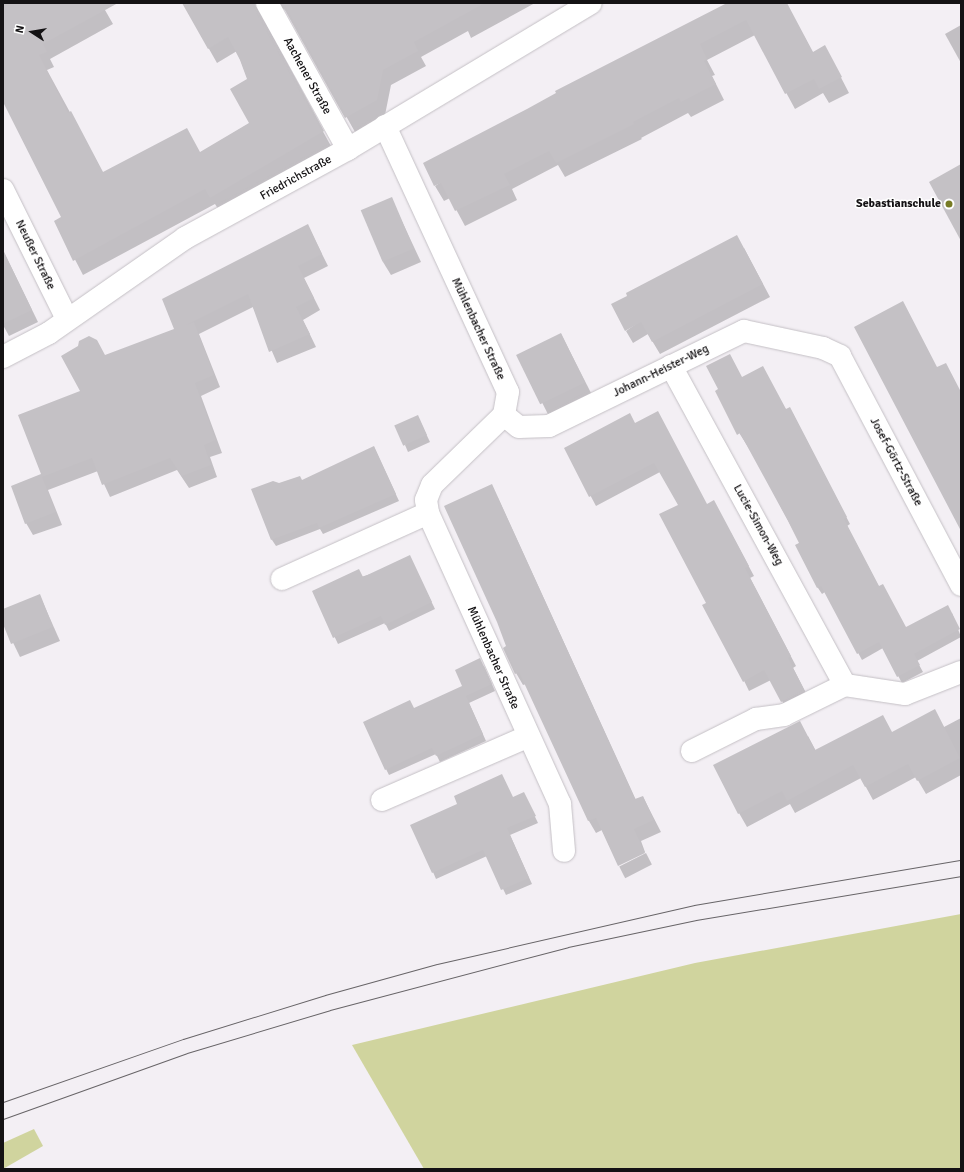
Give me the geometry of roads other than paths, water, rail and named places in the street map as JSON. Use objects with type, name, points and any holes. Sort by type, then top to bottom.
[{"type":"street","name":"Aachener Straße","points":[[267,3],[348,149]]},
{"type":"street","name":"Friedrichstraße","points":[[3,357],[49,333],[184,238],[348,149],[591,3]]},
{"type":"street","name":"Mühlenbacher Straße","points":[[385,126],[508,392],[504,416],[432,485],[426,500],[428,514],[560,804],[564,851]]},
{"type":"street","name":"Neußer Straße","points":[[3,190],[67,319]]},
{"type":"street","name":"Johann-Heister-Weg","points":[[504,416],[520,427],[548,426],[744,331],[823,348]]},
{"type":"street","name":"Josef-Görtz-Straße","points":[[823,348],[840,356],[961,584]]},
{"type":"street","name":"Lucie-Simon-Weg","points":[[671,366],[845,685]]},
{"type":"street","points":[[282,579],[428,514]]},
{"type":"street","points":[[692,751],[756,719],[784,715],[845,685],[905,694],[961,672]]},
{"type":"street","points":[[382,800],[529,736]]},
{"type":"tram line","points":[[3,1102],[183,1039],[325,995],[437,964],[694,905],[961,860]]},
{"type":"tram line","points":[[3,1119],[187,1053],[330,1010],[568,947],[696,920],[961,876]]},
{"type":"place","name":"Sebastianschule","points":[[949,204]]}]
